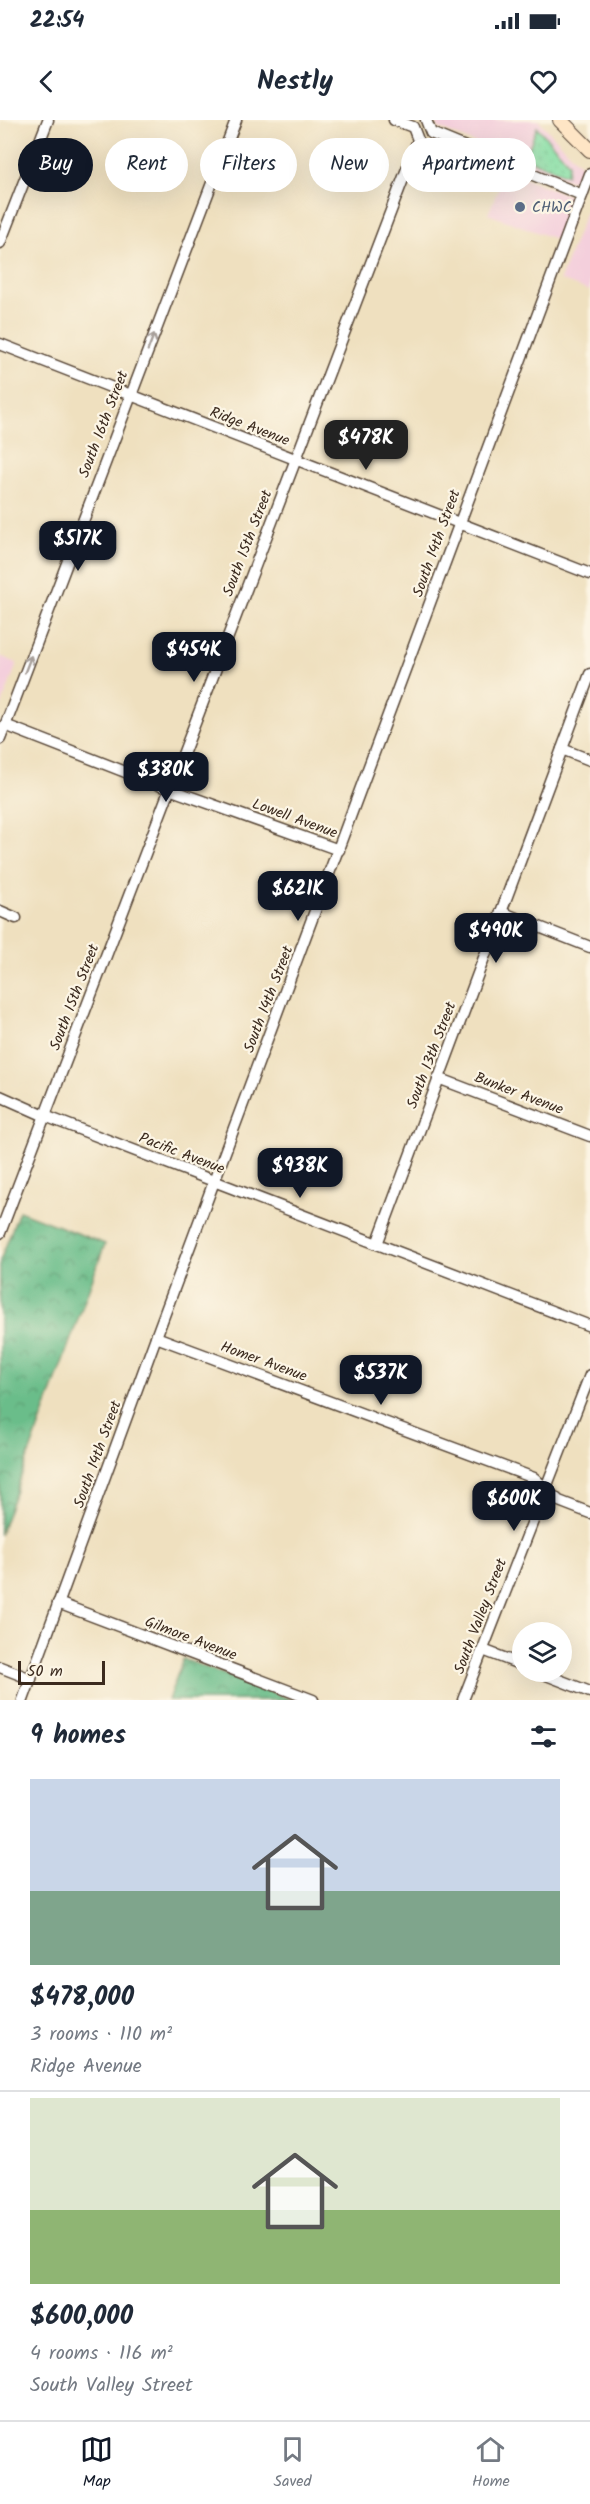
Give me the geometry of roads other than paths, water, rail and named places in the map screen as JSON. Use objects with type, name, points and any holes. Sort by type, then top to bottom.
[{"type":"main road","points":[[560,120],[590,150]]},
{"type":"street","points":[[0,243],[48,120]]},
{"type":"street","name":"South 16th Street","points":[[0,739],[236,120]]},
{"type":"street","name":"South 15th Street","points":[[0,1233],[418,140],[413,127],[394,120]]},
{"type":"street","points":[[427,124],[431,133],[582,195]]},
{"type":"street","name":"South 14th Street","points":[[23,1700],[590,174]]},
{"type":"street","name":"Ridge Avenue","points":[[0,344],[590,574]]},
{"type":"street","name":"South 13th Street","points":[[377,1244],[590,674]]},
{"type":"street","name":"Lowell Avenue","points":[[5,725],[169,789],[339,850]]},
{"type":"street","points":[[562,749],[590,760]]},
{"type":"street","points":[[0,911],[16,918]]},
{"type":"street","points":[[501,912],[590,947]]},
{"type":"street","name":"Bunker Avenue","points":[[438,1078],[590,1136]]},
{"type":"street","name":"Pacific Avenue","points":[[0,1096],[45,1116],[590,1326]]},
{"type":"street","name":"Homer Avenue","points":[[156,1337],[534,1478],[559,1501],[590,1513]]},
{"type":"street","name":"South Valley Street","points":[[463,1700],[590,1375]]},
{"type":"street","name":"Gilmore Avenue","points":[[58,1604],[313,1700]]},
{"type":"street","points":[[483,1650],[512,1661]]},
{"type":"street","points":[[0,1667],[31,1679]]},
{"type":"street","points":[[564,1682],[590,1692]]},
{"type":"place","name":"CHWC","points":[[520,207]]}]
